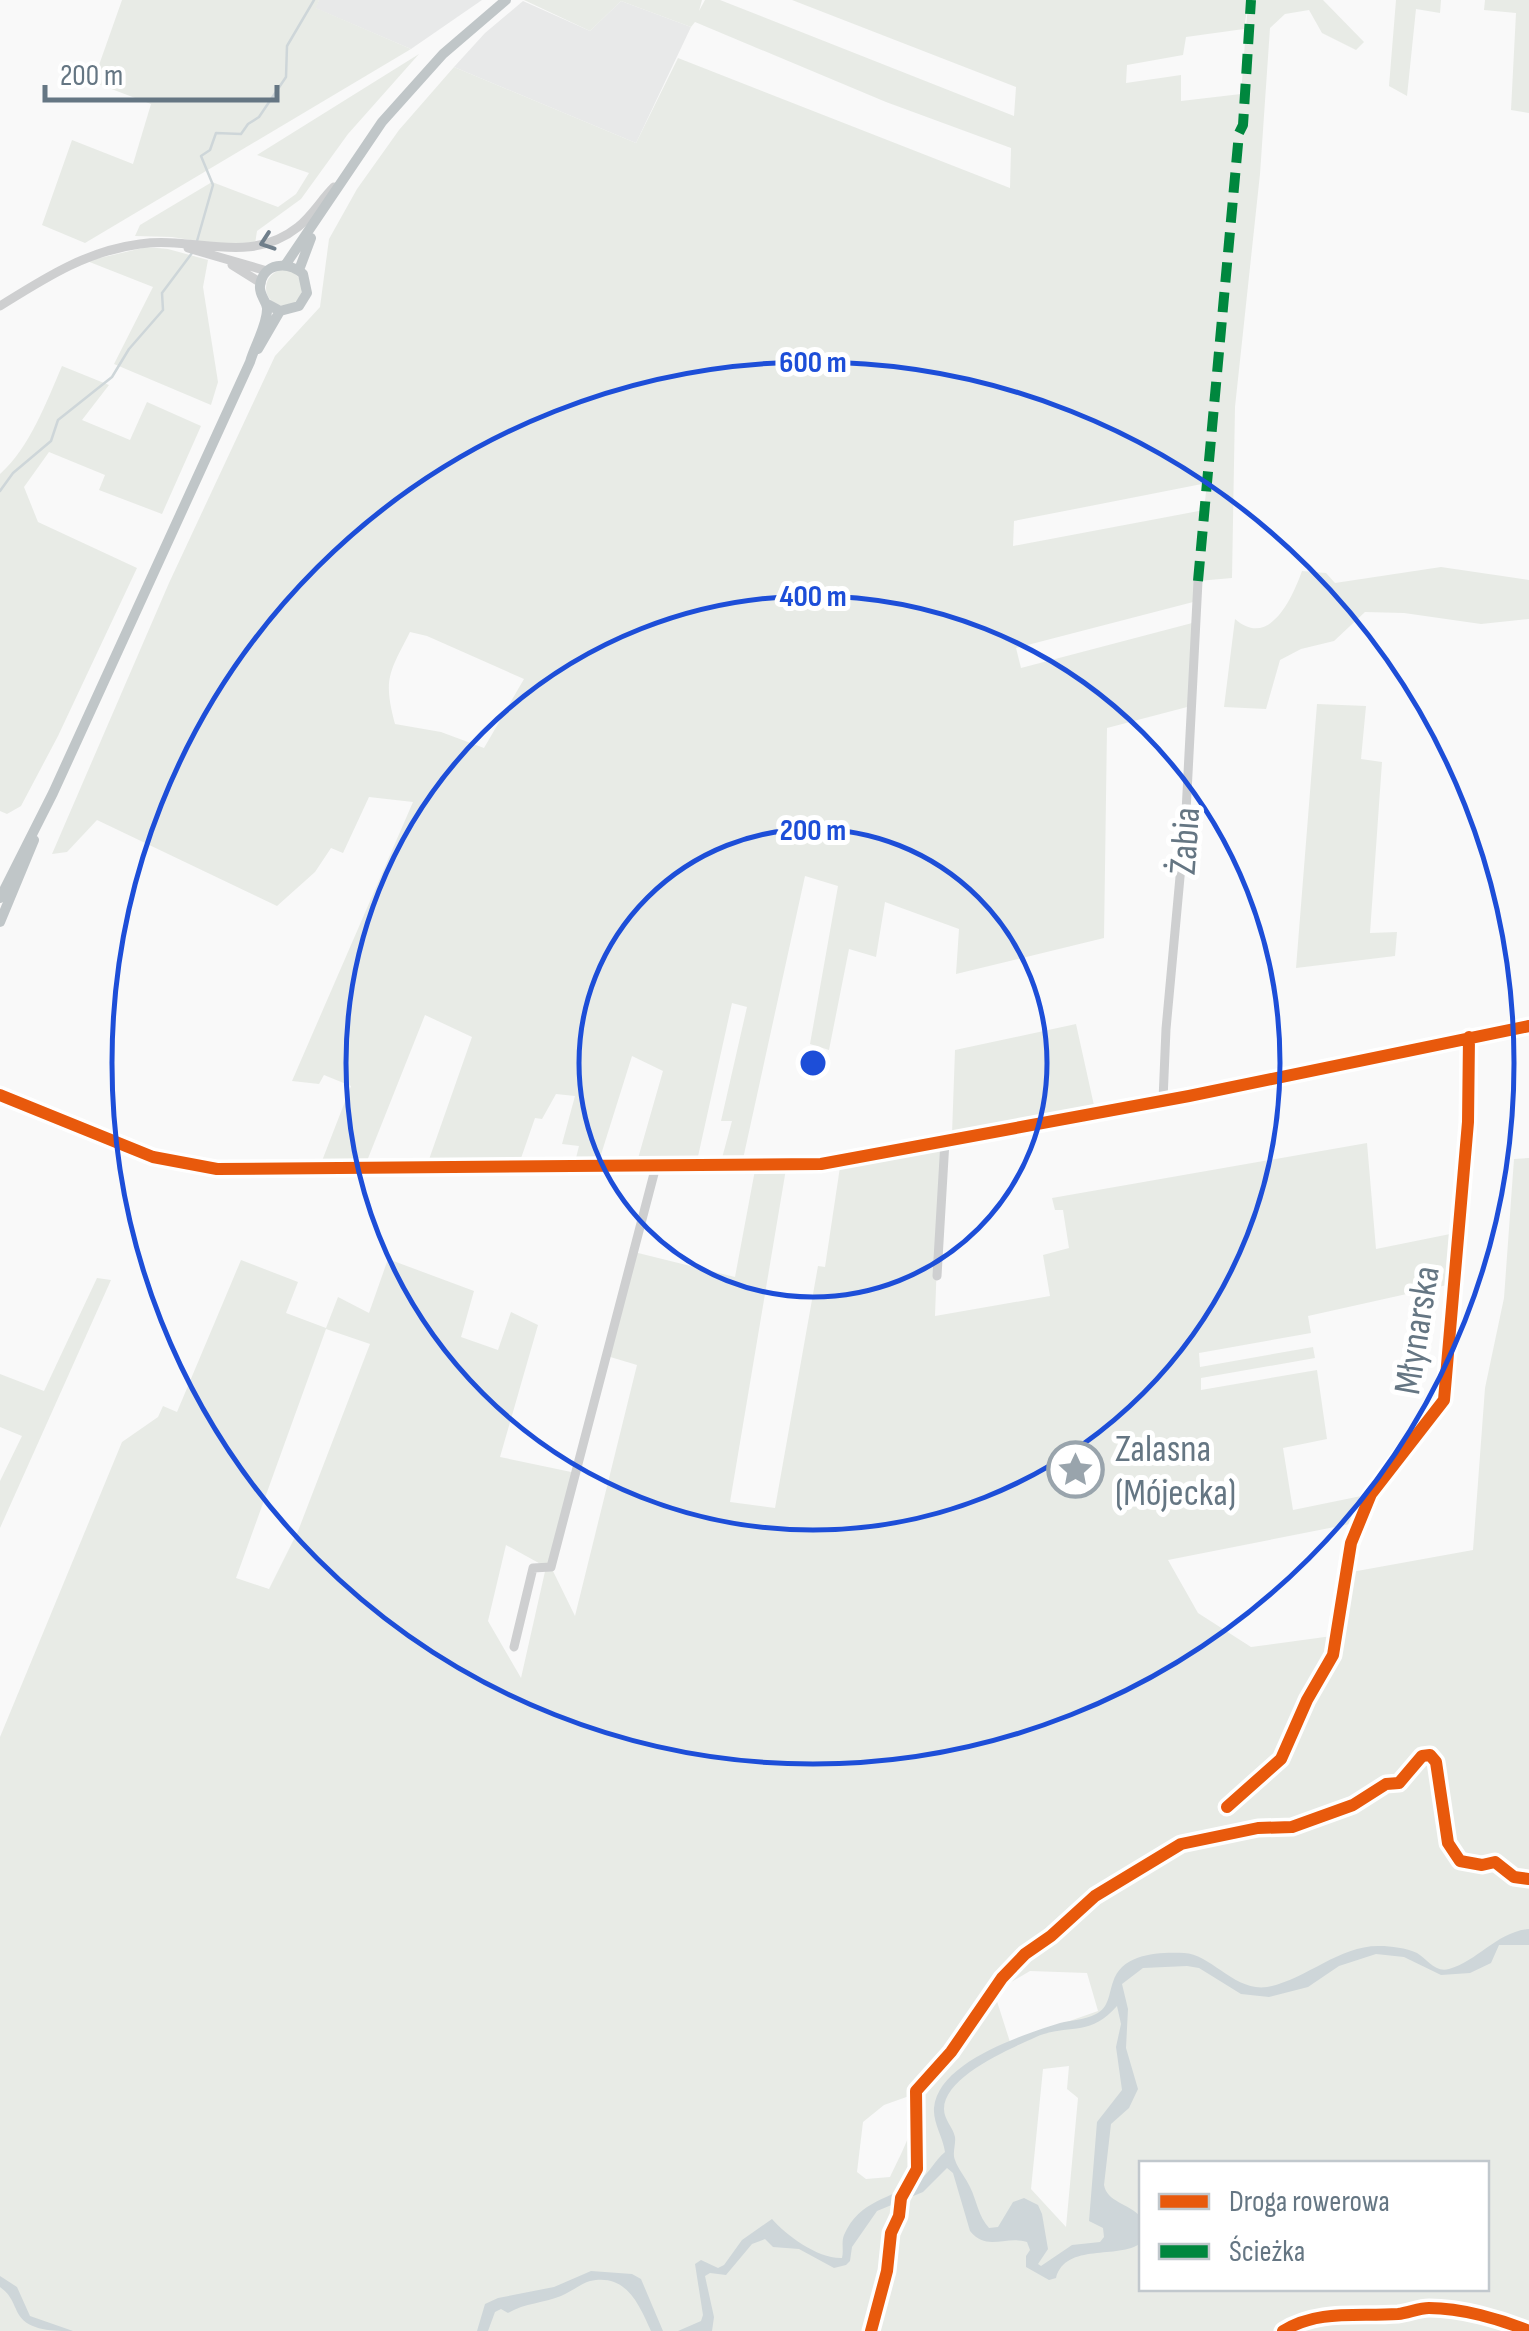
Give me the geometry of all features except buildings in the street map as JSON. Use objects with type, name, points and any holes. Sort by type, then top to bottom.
[{"type":"main road","points":[[286,264],[299,270],[307,283],[305,298],[295,309],[280,312],[267,304],[261,294],[267,271],[286,264],[382,122],[420,78],[506,0]]},
{"type":"main road","points":[[299,270],[321,213]]},
{"type":"main road","points":[[250,362],[267,304]]},
{"type":"main road","points":[[0,898],[250,362],[280,312]]},
{"type":"main road","points":[[0,922],[52,793]]},
{"type":"street","points":[[0,306],[86,256],[141,244],[243,249],[280,238],[298,226],[340,181]]},
{"type":"street","points":[[195,248],[267,271]]},
{"type":"street","points":[[226,261],[261,283]]},
{"type":"street","name":"Żabia","points":[[1164,1100],[1166,1029],[1185,828],[1198,581]]},
{"type":"street","points":[[0,1096],[153,1156],[217,1169],[822,1164],[1529,1026]]},
{"type":"street","name":"Młynarska","points":[[1227,1807],[1282,1759],[1307,1700],[1334,1655],[1352,1543],[1371,1494],[1444,1400],[1464,1177],[1469,1038]]},
{"type":"street","points":[[937,1276],[945,1141]]},
{"type":"street","points":[[514,1647],[534,1568],[551,1567],[656,1166]]},
{"type":"shaded area","points":[[122,0],[319,0],[316,8],[411,49],[85,243],[42,225],[72,140],[133,164],[151,104],[93,82]]},
{"type":"shaded area","points":[[319,0],[482,0],[411,49],[315,8]]},
{"type":"shaded area","points":[[524,0],[702,0],[699,11],[705,0],[720,0],[1014,116],[1016,87],[792,0],[1323,0],[1364,42],[1356,50],[1322,33],[1309,10],[1285,14],[1270,28],[1260,174],[1235,407],[1232,578],[1198,581],[1197,601],[1016,648],[1021,668],[1196,622],[1191,706],[1107,728],[1104,938],[956,974],[959,929],[885,902],[876,957],[849,949],[829,1050],[810,1044],[838,886],[805,876],[743,1159],[722,1158],[732,1121],[721,1121],[747,1007],[732,1003],[697,1161],[637,1162],[663,1071],[632,1056],[599,1161],[575,1162],[579,1146],[562,1144],[575,1096],[556,1094],[542,1119],[535,1118],[519,1164],[426,1168],[472,1037],[425,1015],[365,1166],[320,1166],[351,1086],[324,1075],[319,1084],[292,1081],[413,802],[369,797],[343,853],[331,848],[315,872],[277,906],[97,820],[67,852],[52,854],[169,583],[275,356],[320,307],[329,239],[357,189],[399,130],[454,67],[636,143],[678,58],[1010,188],[1011,148],[886,102],[695,22],[691,27],[621,1],[590,31]],"holes":[[[1248,3],[1241,94],[1181,101],[1181,75],[1126,83],[1127,65],[1183,55],[1186,37],[1244,29]],[[1207,483],[1204,510],[1013,546],[1014,521]],[[410,632],[524,679],[484,748],[441,732],[395,724],[389,696],[393,667]]]},
{"type":"shaded area","points":[[1396,0],[1441,0],[1440,13],[1416,9],[1407,96],[1389,86]]},
{"type":"shaded area","points":[[1485,0],[1529,0],[1529,113],[1511,110],[1516,13],[1484,10]]},
{"type":"shaded area","points":[[523,1],[590,31],[621,1],[691,27],[636,143],[454,67],[485,33]]},
{"type":"shaded area","points":[[419,54],[348,134],[301,199],[257,231],[255,244],[135,236],[140,225],[212,182],[278,207],[296,194],[309,173],[257,155]]},
{"type":"shaded area","points":[[147,247],[208,260],[203,287],[218,382],[211,405],[114,364],[153,287],[87,261]]},
{"type":"shaded area","points":[[284,270],[297,275],[302,288],[297,301],[284,306],[271,301],[266,288],[271,275]]},
{"type":"shaded area","points":[[62,366],[109,385],[82,420],[130,440],[147,402],[201,426],[162,514],[99,490],[105,475],[49,452],[24,487],[38,522],[137,568],[58,736],[21,806],[7,814],[0,811],[0,474],[29,438]]},
{"type":"shaded area","points":[[1441,567],[1529,580],[1529,619],[1481,624],[1404,613],[1365,612],[1334,641],[1301,649],[1280,660],[1266,709],[1224,707],[1235,619],[1247,627],[1269,624],[1292,595],[1302,571],[1326,573],[1335,583]]},
{"type":"shaded area","points":[[1317,704],[1366,706],[1361,759],[1382,762],[1370,933],[1397,932],[1395,956],[1296,968]]},
{"type":"shaded area","points":[[1076,1024],[1095,1110],[952,1134],[955,1050]]},
{"type":"shaded area","points":[[1367,1143],[1376,1249],[1460,1232],[1456,1283],[1308,1316],[1311,1333],[1199,1353],[1200,1367],[1313,1347],[1315,1358],[1201,1378],[1201,1390],[1317,1370],[1327,1439],[1283,1448],[1293,1510],[1371,1494],[1360,1522],[1168,1560],[1198,1613],[1251,1647],[1332,1636],[1346,1573],[1473,1550],[1485,1388],[1504,1298],[1514,1159],[1529,1158],[1529,2331],[0,2331],[0,1737],[122,1442],[158,1417],[163,1406],[177,1412],[241,1260],[298,1282],[286,1313],[326,1328],[338,1297],[369,1313],[388,1259],[474,1291],[461,1337],[498,1350],[511,1312],[538,1325],[500,1457],[576,1473],[551,1567],[575,1616],[637,1365],[607,1356],[634,1252],[735,1277],[755,1170],[786,1169],[730,1502],[775,1508],[818,1266],[825,1267],[840,1167],[941,1148],[935,1316],[1050,1296],[1043,1255],[1069,1248],[1063,1210],[1055,1210],[1052,1198]],"holes":[[[326,1329],[370,1344],[298,1531],[269,1589],[236,1578]],[[506,1545],[546,1567],[521,1678],[488,1621]],[[1030,1971],[1087,1973],[1098,2011],[1010,2042],[994,1992]],[[1069,2066],[1067,2089],[1078,2098],[1066,2227],[1031,2189],[1043,2069]],[[918,2095],[914,2119],[890,2177],[866,2179],[857,2172],[863,2122],[884,2105]]]},
{"type":"shaded area","points":[[97,1278],[111,1280],[0,1528],[0,1481],[22,1436],[0,1427],[0,1374],[44,1391]]},
{"type":"shaded area","points":[[1529,1929],[1529,1945],[1499,1945],[1491,1963],[1470,1973],[1441,1975],[1404,1957],[1376,1954],[1339,1966],[1308,1987],[1269,1997],[1241,1994],[1199,1968],[1143,1968],[1122,1984],[1128,2009],[1126,2048],[1138,2089],[1129,2108],[1111,2124],[1104,2185],[1109,2195],[1139,2215],[1139,2244],[1070,2260],[1056,2278],[1049,2280],[1026,2267],[1030,2250],[1027,2242],[983,2241],[970,2231],[953,2173],[947,2168],[923,2192],[877,2211],[852,2247],[846,2265],[834,2268],[799,2249],[773,2247],[765,2239],[752,2244],[726,2275],[705,2276],[714,2317],[712,2331],[678,2331],[701,2321],[703,2315],[695,2264],[701,2260],[718,2268],[724,2265],[742,2240],[772,2219],[813,2250],[842,2258],[844,2235],[858,2214],[919,2180],[945,2152],[934,2108],[950,2077],[1004,2043],[1100,2011],[1118,1972],[1133,1960],[1164,1953],[1194,1955],[1244,1984],[1267,1987],[1365,1947],[1408,1950],[1444,1970],[1469,1960],[1497,1941]],"holes":[[[1117,2006],[1121,2024],[1116,2047],[1122,2090],[1097,2122],[1089,2221],[1103,2228],[1104,2237],[1100,2242],[1072,2245],[1041,2266],[1038,2264],[1048,2249],[1038,2205],[1024,2198],[1013,2202],[998,2227],[989,2228],[982,2218],[954,2157],[955,2137],[944,2113],[947,2097],[967,2075],[1012,2048],[1048,2033],[1088,2026]]]},
{"type":"shaded area","points":[[591,2271],[632,2274],[641,2279],[663,2331],[651,2331],[630,2293],[603,2280],[590,2281],[561,2296],[508,2313],[501,2309],[495,2312],[488,2331],[477,2331],[485,2304],[554,2287]]},
{"type":"shaded area","points":[[0,2276],[17,2287],[30,2316],[73,2331],[43,2329],[23,2320],[0,2287]]},
{"type":"waterway","points":[[197,241],[213,185],[201,156],[210,150],[216,133],[241,134],[259,117],[286,77],[287,46],[314,0]]},
{"type":"waterway","points":[[0,491],[13,473],[51,441],[58,420],[112,377],[129,349],[163,310],[162,293],[192,253]]},
{"type":"marked path","points":[[1198,581],[1239,133],[1243,125],[1251,0]]},
{"type":"cycle path","points":[[0,1095],[153,1157],[217,1169],[821,1164],[1189,1096],[1529,1026]]},
{"type":"cycle path","points":[[1227,1807],[1281,1759],[1307,1700],[1333,1655],[1351,1543],[1371,1494],[1444,1400],[1468,1122],[1469,1037]]},
{"type":"cycle path","points":[[871,2331],[887,2271],[891,2233],[899,2216],[901,2198],[917,2169],[916,2091],[951,2052],[1002,1978],[1095,1896],[1181,1844],[1258,1828],[1292,1827],[1353,1805],[1386,1784],[1399,1783],[1422,1756],[1430,1755],[1436,1762],[1448,1843],[1460,1861],[1482,1865],[1495,1862],[1514,1877],[1529,1879]]},
{"type":"cycle path","points":[[1283,2331],[1311,2319],[1398,2314],[1429,2308],[1480,2315],[1529,2331]]},
{"type":"place","name":"Zalasna (Mójecka)","points":[[1076,1470]]}]
